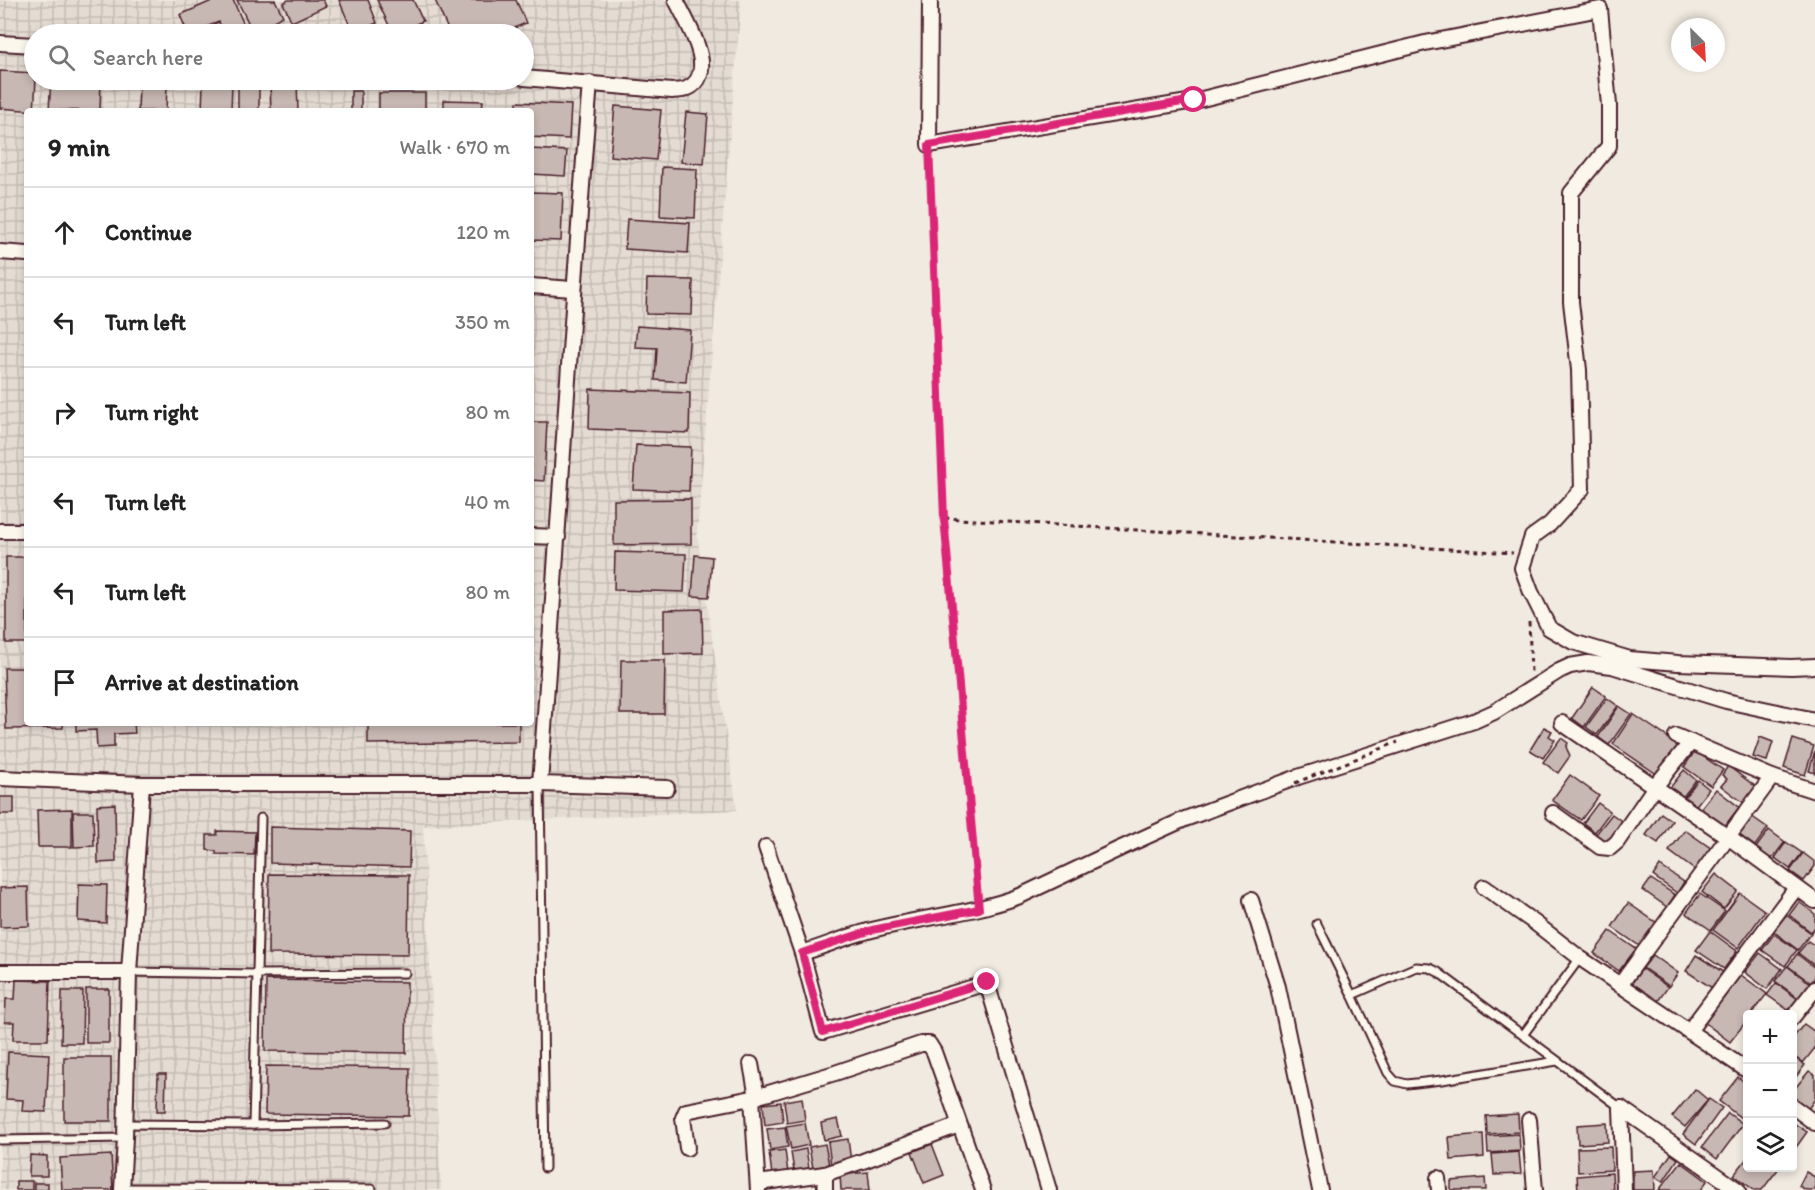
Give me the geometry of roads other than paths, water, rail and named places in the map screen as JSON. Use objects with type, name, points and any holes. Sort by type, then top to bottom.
[{"type":"street","points":[[534,79],[672,91],[686,89],[695,83],[702,71],[702,55],[676,0]]},
{"type":"street","points":[[930,0],[929,145],[1194,100],[1425,43],[1600,9],[1609,105],[1609,146],[1571,193],[1571,302],[1579,370],[1582,489],[1551,524],[1532,537],[1522,568],[1531,592],[1550,628],[1573,642],[1630,658],[1678,663],[1815,666]]},
{"type":"street","points":[[0,43],[24,44]]},
{"type":"street","points":[[540,784],[573,289],[590,83]]},
{"type":"street","points":[[0,252],[24,254]]},
{"type":"street","points":[[534,286],[573,289]]},
{"type":"street","points":[[0,531],[24,531]]},
{"type":"street","points":[[534,536],[558,537]]},
{"type":"street","points":[[802,953],[872,930],[999,904],[1185,819],[1298,777],[1474,721],[1494,712],[1570,666],[1588,663],[1612,666],[1726,701],[1815,720]]},
{"type":"street","points":[[1562,723],[1728,837],[1815,901]]},
{"type":"street","points":[[1676,736],[1772,777],[1815,791]]},
{"type":"street","points":[[1553,813],[1600,847],[1610,848],[1617,842],[1654,788],[1691,742]]},
{"type":"street","points":[[1620,985],[1772,777]]},
{"type":"street","points":[[0,778],[142,784],[540,784],[667,788]]},
{"type":"street","points":[[122,1189],[129,972],[142,784]]},
{"type":"street","points":[[766,847],[802,953],[823,1032],[987,982],[1049,1190]]},
{"type":"street","points":[[1484,887],[1580,958],[1743,1068]]},
{"type":"street","points":[[1689,1030],[1796,888]]},
{"type":"street","points":[[1251,900],[1278,987],[1320,1190]]},
{"type":"street","points":[[0,972],[129,972]]},
{"type":"street","points":[[1797,1012],[1815,990]]},
{"type":"street","points":[[687,1148],[683,1118],[686,1111],[755,1098],[921,1044],[929,1044],[934,1052],[983,1190]]},
{"type":"street","points":[[751,1064],[755,1098],[758,1187],[825,1174],[959,1125]]},
{"type":"street","points":[[1621,1108],[1624,1190]]},
{"type":"street","points":[[1621,1108],[1738,1190]]},
{"type":"street","points":[[1797,1110],[1815,1123]]},
{"type":"street","points":[[1529,1120],[1535,1190]]},
{"type":"street","points":[[825,1174],[825,1190]]},
{"type":"lane","points":[[540,784],[545,1168]]},
{"type":"lane","points":[[253,1125],[261,818]]},
{"type":"lane","points":[[1317,924],[1388,1073],[1395,1082],[1407,1084],[1442,1080],[1557,1061]]},
{"type":"lane","points":[[1523,1035],[1580,958]]},
{"type":"lane","points":[[1352,995],[1416,967],[1430,968],[1621,1108]]},
{"type":"lane","points":[[129,972],[405,973]]},
{"type":"lane","points":[[0,1140],[253,1125],[385,1123]]},
{"type":"lane","points":[[122,1189],[372,1189]]}]
